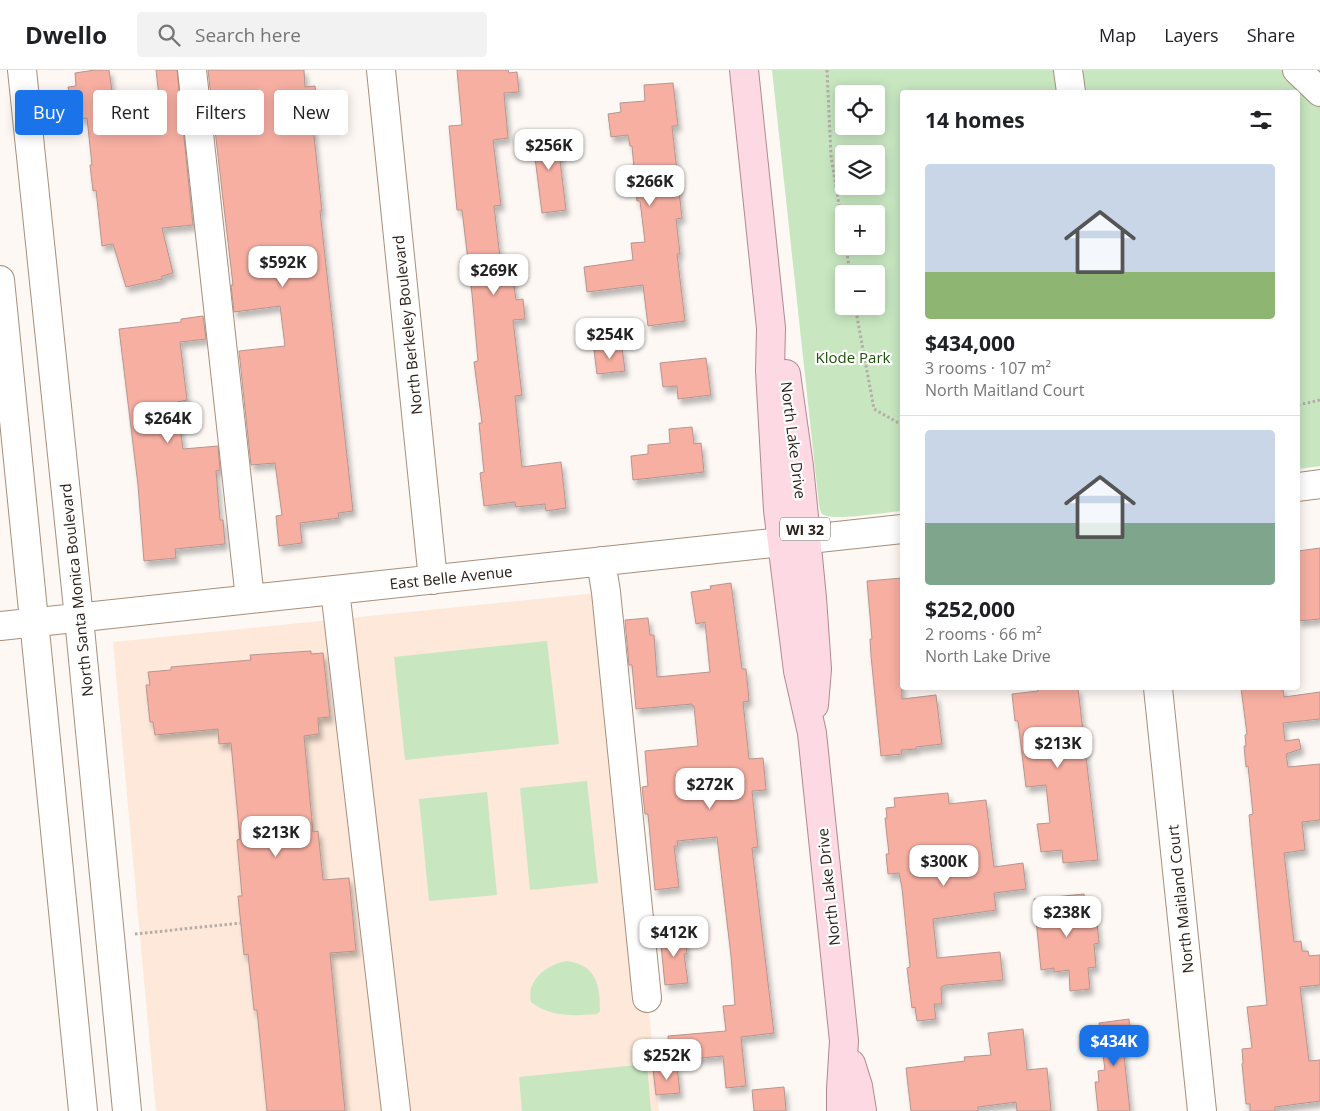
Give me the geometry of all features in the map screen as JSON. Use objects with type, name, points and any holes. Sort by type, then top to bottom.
[{"type":"main road","name":"North Lake Drive","points":[[744,70],[771,328],[770,372],[778,510],[794,541],[798,671],[812,733],[844,1041],[840,1089],[841,1111]]},
{"type":"main road","name":"North Lake Drive","points":[[844,1041],[858,1086],[862,1111]]},
{"type":"street","name":"North Santa Monica Boulevard","points":[[22,70],[79,618],[127,1111]]},
{"type":"street","points":[[192,70],[250,599]]},
{"type":"street","name":"North Berkeley Boulevard","points":[[381,70],[432,580]]},
{"type":"street","points":[[1068,70],[1070,90]]},
{"type":"street","points":[[1297,70],[1320,92]]},
{"type":"street","points":[[0,280],[83,1111]]},
{"type":"street","points":[[1300,487],[1320,484]]},
{"type":"street","name":"East Belle Avenue","points":[[0,626],[900,529]]},
{"type":"street","points":[[601,561],[606,592],[647,998]]},
{"type":"street","points":[[335,590],[396,1111]]},
{"type":"street","name":"North Maitland Court","points":[[1158,690],[1202,1111]]},
{"type":"path","points":[[827,70],[831,156],[839,205]]},
{"type":"path","points":[[857,315],[874,409],[900,424]]},
{"type":"path","points":[[1300,405],[1320,400]]},
{"type":"path","points":[[132,934],[241,923]]},
{"type":"shaded area","points":[[606,592],[659,1111],[156,1111],[113,642]]},
{"type":"green space","name":"Klode Park","points":[[772,70],[1320,70],[1320,466],[1300,469],[1300,90],[900,90],[900,511],[850,517],[830,517],[822,513],[819,505]]},
{"type":"green space","points":[[547,641],[559,744],[405,760],[394,657]]},
{"type":"green space","points":[[587,781],[598,883],[530,890],[520,788]]},
{"type":"green space","points":[[487,792],[497,895],[429,901],[419,799]]},
{"type":"green space","points":[[567,961],[585,967],[595,978],[600,1002],[600,1011],[597,1014],[571,1015],[554,1013],[531,1002],[530,994],[532,987],[540,974],[552,966]]},
{"type":"green space","points":[[647,1064],[651,1111],[522,1111],[519,1077]]},
{"type":"building","points":[[109,70],[112,90],[93,90],[93,135],[167,135],[167,90],[158,90],[156,70],[177,70],[179,90],[177,90],[177,135],[184,135],[193,225],[162,228],[173,273],[162,276],[162,279],[126,287],[113,244],[102,246],[96,190],[93,191],[87,118],[83,119],[83,90],[68,90],[68,87],[76,86],[75,73]]},
{"type":"building","points":[[208,70],[304,70],[305,87],[315,86],[315,90],[274,90],[274,135],[314,135],[322,211],[320,211],[353,511],[338,513],[339,518],[300,523],[302,543],[279,546],[276,516],[282,515],[275,463],[251,465],[239,351],[285,346],[280,306],[234,312],[231,285],[233,285],[216,135],[264,135],[264,90],[210,90]]},
{"type":"building","points":[[457,70],[508,70],[509,73],[517,72],[519,92],[504,93],[508,138],[493,140],[501,205],[494,206],[501,266],[511,265],[516,300],[523,299],[525,319],[513,320],[522,395],[515,396],[522,467],[561,462],[566,508],[546,511],[545,504],[516,507],[515,502],[484,506],[480,473],[484,472],[479,423],[482,423],[474,362],[478,361],[472,294],[462,210],[457,210],[449,126],[462,125]]},
{"type":"building","points":[[673,83],[678,126],[672,126],[682,218],[676,219],[680,254],[677,254],[685,321],[648,326],[643,285],[587,292],[584,267],[633,260],[631,243],[645,242],[640,201],[637,201],[632,146],[630,146],[628,135],[611,137],[608,114],[621,112],[620,103],[645,101],[644,85]]},
{"type":"building","points":[[558,131],[566,210],[542,213],[532,134]]},
{"type":"building","points":[[203,316],[206,339],[180,342],[187,400],[177,402],[183,449],[218,446],[220,470],[216,471],[220,520],[223,520],[225,544],[175,549],[176,558],[144,561],[138,485],[119,329],[181,322],[181,319]]},
{"type":"building","points":[[622,347],[625,371],[597,374],[594,350]]},
{"type":"building","points":[[706,358],[711,395],[678,399],[677,386],[663,387],[660,363]]},
{"type":"building","points":[[692,427],[694,444],[701,443],[704,472],[633,480],[631,456],[648,454],[648,445],[670,443],[669,429]]},
{"type":"building","points":[[1320,548],[1320,619],[1300,621],[1300,551]]},
{"type":"building","points":[[900,578],[900,690],[902,690],[902,699],[936,695],[942,744],[901,750],[902,754],[881,756],[871,656],[870,639],[872,639],[867,581]]},
{"type":"building","points":[[731,583],[742,669],[746,669],[749,701],[743,702],[749,759],[763,758],[766,790],[752,791],[758,847],[752,848],[774,1033],[741,1037],[746,1086],[726,1088],[723,1056],[670,1061],[668,1036],[726,1031],[723,1006],[735,1005],[717,837],[677,841],[678,846],[674,846],[679,887],[655,890],[648,814],[645,814],[642,787],[648,786],[645,751],[698,746],[694,706],[692,704],[636,709],[632,665],[629,665],[625,620],[648,618],[650,635],[654,635],[657,677],[710,672],[705,622],[696,624],[691,592],[711,589],[710,586]]},
{"type":"building","points":[[311,651],[311,654],[323,653],[330,717],[318,718],[319,734],[304,736],[313,832],[318,831],[323,880],[349,878],[356,951],[330,953],[345,1111],[267,1111],[257,1010],[254,1010],[248,954],[244,955],[238,896],[242,896],[237,840],[240,839],[231,743],[219,744],[218,729],[155,735],[153,722],[150,722],[146,685],[150,685],[148,672],[171,670],[171,667],[251,660],[250,655]]},
{"type":"building","points":[[1078,690],[1098,860],[1063,863],[1062,850],[1041,852],[1037,824],[1050,823],[1046,785],[1026,787],[1018,721],[1015,721],[1012,694]]},
{"type":"building","points":[[1241,690],[1283,690],[1284,697],[1320,692],[1320,719],[1283,723],[1285,741],[1299,739],[1301,749],[1286,754],[1288,767],[1320,764],[1320,820],[1302,822],[1305,850],[1284,853],[1294,942],[1301,941],[1302,951],[1308,951],[1309,956],[1320,955],[1320,985],[1300,987],[1309,1061],[1320,1060],[1320,1101],[1275,1107],[1275,1111],[1250,1111],[1250,1104],[1246,1104],[1242,1064],[1242,1049],[1252,1048],[1247,1007],[1267,1005],[1249,815],[1253,814],[1244,746],[1246,746],[1245,735],[1247,734]]},
{"type":"building","points":[[948,793],[949,804],[986,800],[994,867],[1023,863],[1026,889],[994,893],[996,910],[933,919],[937,958],[1000,952],[1003,980],[941,987],[942,1004],[934,1004],[936,1019],[917,1021],[915,1007],[912,1008],[907,968],[910,967],[902,888],[899,873],[888,874],[886,854],[889,854],[885,818],[887,818],[886,808],[895,807],[894,798]]},
{"type":"building","points":[[1084,894],[1087,923],[1097,922],[1099,943],[1094,944],[1096,967],[1088,968],[1090,989],[1070,991],[1069,970],[1054,972],[1054,968],[1041,970],[1034,899]]},
{"type":"building","points":[[685,933],[687,954],[684,954],[688,983],[665,985],[660,935]]},
{"type":"building","points":[[1129,1019],[1132,1045],[1123,1046],[1130,1111],[1098,1111],[1095,1082],[1099,1082],[1098,1071],[1105,1070],[1099,1023]]},
{"type":"building","points":[[1023,1029],[1027,1070],[1047,1068],[1051,1111],[1017,1111],[1016,1102],[978,1107],[978,1111],[911,1111],[906,1068],[965,1061],[964,1057],[991,1055],[988,1033]]},
{"type":"building","points":[[677,1066],[680,1093],[656,1095],[653,1069]]},
{"type":"building","points":[[784,1087],[786,1111],[754,1111],[752,1090]]}]
